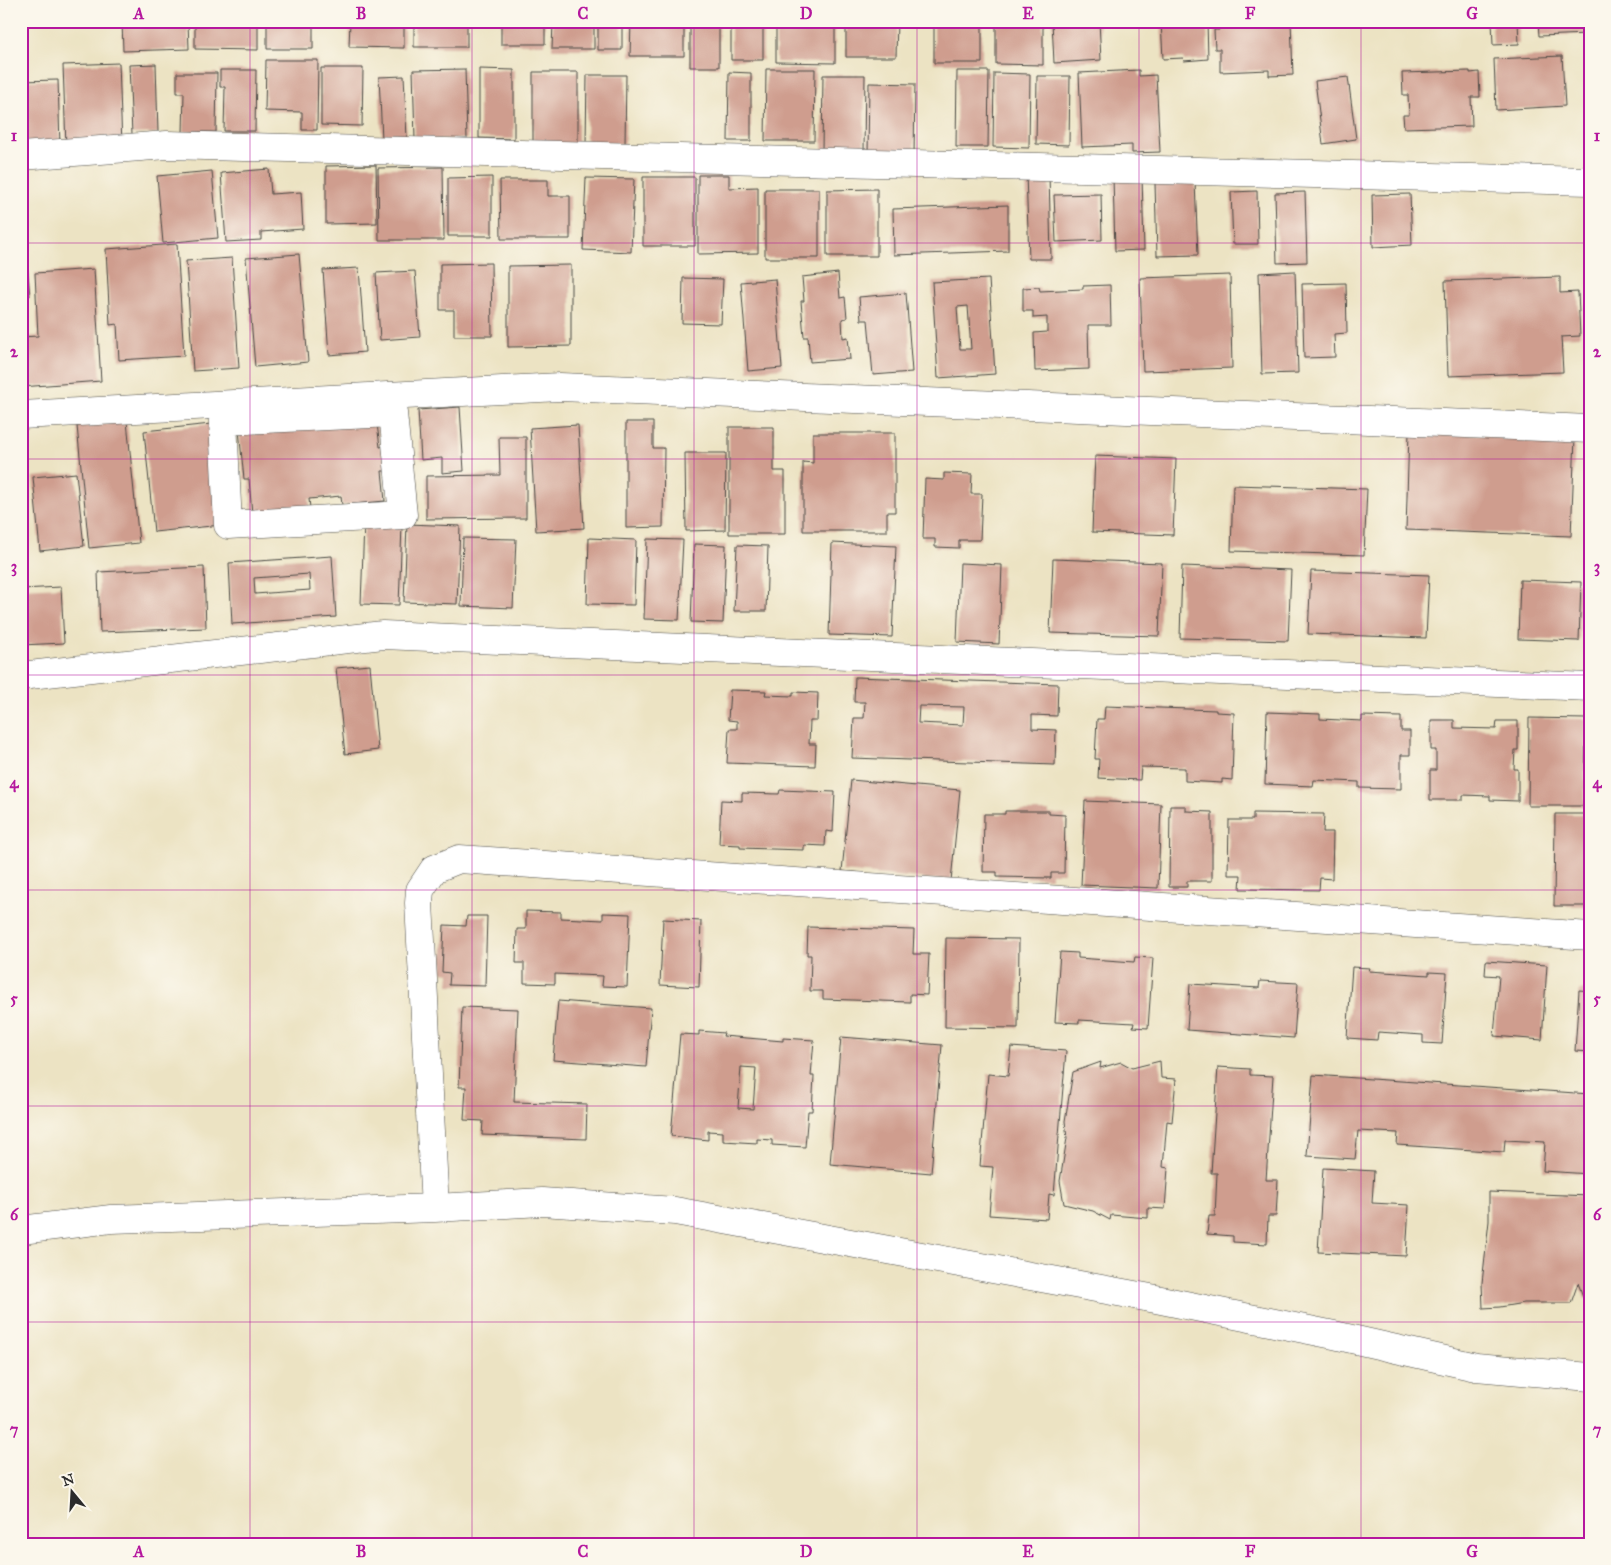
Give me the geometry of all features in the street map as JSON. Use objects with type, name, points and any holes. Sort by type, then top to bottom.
[{"type":"street","points":[[21,156],[167,145],[1590,181]]},
{"type":"street","points":[[21,415],[305,408],[560,387],[1590,428]]},
{"type":"street","points":[[305,408],[393,413],[403,515],[228,525],[223,421],[305,408]]},
{"type":"street","points":[[21,676],[383,635],[1590,687]]},
{"type":"street","points":[[435,1208],[420,890],[434,869],[459,859],[1590,936]]},
{"type":"street","points":[[21,1230],[110,1218],[435,1208],[542,1202],[675,1211],[1156,1300],[1334,1335],[1476,1367],[1590,1377]]},
{"type":"building","points":[[122,21],[188,21],[189,49],[123,51]]},
{"type":"building","points":[[195,21],[258,21],[258,50],[195,49]]},
{"type":"building","points":[[267,21],[313,21],[313,49],[267,49]]},
{"type":"building","points":[[350,21],[404,21],[404,48],[349,47]]},
{"type":"building","points":[[414,21],[467,21],[467,47],[414,47]]},
{"type":"building","points":[[501,21],[545,21],[545,44],[501,44]]},
{"type":"building","points":[[553,21],[594,21],[594,49],[552,49]]},
{"type":"building","points":[[598,21],[622,21],[622,50],[598,50]]},
{"type":"building","points":[[631,21],[684,21],[684,56],[630,56]]},
{"type":"building","points":[[690,21],[719,21],[719,67],[690,67]]},
{"type":"building","points":[[731,21],[763,21],[763,60],[731,60]]},
{"type":"building","points":[[776,21],[835,21],[835,63],[776,62]]},
{"type":"building","points":[[846,21],[897,21],[896,57],[846,57]]},
{"type":"building","points":[[934,21],[982,21],[982,63],[934,63]]},
{"type":"building","points":[[996,21],[1043,21],[1043,65],[996,64]]},
{"type":"building","points":[[1052,21],[1099,21],[1101,60],[1054,63]]},
{"type":"building","points":[[1161,21],[1207,21],[1208,59],[1184,61],[1183,58],[1163,59]]},
{"type":"building","points":[[1219,21],[1291,21],[1293,75],[1269,76],[1269,70],[1220,72],[1220,49],[1215,49],[1214,30],[1219,30]]},
{"type":"building","points":[[1492,21],[1518,21],[1519,44],[1493,45]]},
{"type":"building","points":[[1538,21],[1588,21],[1588,34],[1539,36]]},
{"type":"building","points":[[1562,56],[1565,106],[1496,110],[1494,59]]},
{"type":"building","points":[[266,60],[318,60],[317,130],[302,130],[302,112],[265,111]]},
{"type":"building","points":[[119,63],[122,145],[66,146],[63,65]]},
{"type":"building","points":[[156,64],[158,133],[132,134],[129,65]]},
{"type":"building","points":[[321,68],[363,68],[362,126],[321,125]]},
{"type":"building","points":[[465,69],[467,139],[415,140],[413,70]]},
{"type":"building","points":[[479,69],[514,70],[514,139],[479,138]]},
{"type":"building","points":[[766,69],[815,69],[814,141],[765,141]]},
{"type":"building","points":[[220,70],[256,70],[255,131],[224,131],[225,87],[220,87]]},
{"type":"building","points":[[1139,70],[1139,76],[1156,75],[1160,152],[1132,153],[1132,145],[1082,147],[1079,73]]},
{"type":"building","points":[[957,71],[989,71],[988,147],[956,147]]},
{"type":"building","points":[[1470,71],[1470,73],[1479,72],[1480,97],[1471,97],[1472,126],[1404,128],[1403,115],[1409,115],[1408,95],[1403,95],[1402,73]]},
{"type":"building","points":[[533,72],[578,72],[578,146],[533,145]]},
{"type":"building","points":[[729,72],[751,73],[751,141],[728,141]]},
{"type":"building","points":[[177,73],[217,73],[216,132],[183,132],[184,93],[177,93]]},
{"type":"building","points":[[994,73],[1030,74],[1029,148],[993,147]]},
{"type":"building","points":[[587,75],[626,75],[625,144],[586,143]]},
{"type":"building","points":[[823,75],[865,75],[864,151],[822,151]]},
{"type":"building","points":[[404,76],[407,138],[382,139],[379,77]]},
{"type":"building","points":[[1037,76],[1070,76],[1069,145],[1036,144]]},
{"type":"building","points":[[1348,77],[1356,139],[1323,144],[1315,81]]},
{"type":"building","points":[[58,80],[60,146],[21,147],[21,81]]},
{"type":"building","points":[[869,83],[915,84],[914,156],[868,155]]},
{"type":"building","points":[[376,165],[377,223],[326,224],[326,166]]},
{"type":"building","points":[[443,167],[444,240],[379,240],[378,168]]},
{"type":"building","points":[[269,169],[271,194],[301,192],[303,229],[261,232],[261,240],[226,242],[221,173]]},
{"type":"building","points":[[212,171],[218,238],[163,243],[157,176]]},
{"type":"building","points":[[1049,173],[1051,259],[1029,259],[1026,174]]},
{"type":"building","points":[[698,175],[729,175],[729,188],[758,187],[758,253],[698,254]]},
{"type":"building","points":[[1142,176],[1144,250],[1115,251],[1113,177]]},
{"type":"building","points":[[492,177],[492,236],[448,236],[448,178]]},
{"type":"building","points":[[643,177],[695,177],[695,246],[643,246]]},
{"type":"building","points":[[586,178],[634,179],[631,252],[583,250]]},
{"type":"building","points":[[500,180],[548,180],[548,196],[570,196],[570,239],[501,239]]},
{"type":"building","points":[[1195,182],[1198,255],[1157,256],[1155,183]]},
{"type":"building","points":[[765,189],[819,189],[819,258],[765,258]]},
{"type":"building","points":[[877,189],[877,256],[827,256],[827,190]]},
{"type":"building","points":[[1257,191],[1258,244],[1233,244],[1231,192]]},
{"type":"building","points":[[1305,192],[1307,262],[1277,263],[1275,193]]},
{"type":"building","points":[[1101,194],[1102,240],[1056,242],[1054,195]]},
{"type":"building","points":[[1410,194],[1412,245],[1373,247],[1372,195]]},
{"type":"building","points":[[1008,205],[1008,251],[894,255],[893,209]]},
{"type":"building","points":[[177,244],[184,356],[119,360],[117,324],[110,325],[106,249]]},
{"type":"building","points":[[21,252],[26,252],[30,296],[21,297]]},
{"type":"building","points":[[299,254],[308,362],[255,367],[246,258]]},
{"type":"building","points":[[232,258],[239,368],[193,371],[186,261]]},
{"type":"building","points":[[491,263],[492,336],[454,336],[454,310],[440,310],[440,264]]},
{"type":"building","points":[[571,265],[571,346],[508,347],[508,266]]},
{"type":"building","points":[[359,268],[365,352],[329,355],[323,270]]},
{"type":"building","points":[[94,269],[101,381],[21,387],[21,337],[38,336],[35,273]]},
{"type":"building","points":[[415,271],[420,337],[380,340],[376,273]]},
{"type":"building","points":[[1295,271],[1298,373],[1262,374],[1259,273]]},
{"type":"building","points":[[838,273],[840,298],[845,297],[847,318],[842,319],[843,338],[848,337],[850,359],[810,362],[808,337],[804,337],[801,301],[804,301],[802,277]]},
{"type":"building","points":[[1230,275],[1232,368],[1143,371],[1140,278]]},
{"type":"building","points":[[1560,277],[1560,293],[1578,292],[1580,336],[1561,337],[1563,372],[1448,376],[1445,281]]},
{"type":"building","points":[[683,278],[723,279],[721,324],[682,323]]},
{"type":"building","points":[[775,279],[782,368],[748,371],[741,282]]},
{"type":"building","points":[[989,279],[995,374],[938,378],[932,282]],"holes":[[[968,306],[971,349],[960,349],[957,307]]]},
{"type":"building","points":[[1346,283],[1347,333],[1334,334],[1335,357],[1304,358],[1302,284]]},
{"type":"building","points":[[1110,285],[1111,325],[1088,325],[1089,369],[1035,371],[1034,333],[1047,332],[1047,317],[1033,318],[1033,311],[1023,311],[1023,288],[1039,287],[1040,291],[1083,289],[1083,286]]},
{"type":"building","points":[[906,293],[912,372],[873,375],[868,320],[861,320],[859,297]]},
{"type":"building","points":[[460,407],[464,471],[442,473],[442,458],[421,460],[418,410]]},
{"type":"building","points":[[376,416],[380,447],[385,446],[387,471],[382,471],[385,501],[342,505],[341,496],[309,499],[310,508],[252,514],[249,479],[244,479],[239,430]]},
{"type":"building","points":[[127,421],[139,543],[89,548],[77,426]]},
{"type":"building","points":[[626,422],[653,422],[653,448],[664,448],[663,527],[626,528]]},
{"type":"building","points":[[211,424],[221,525],[154,532],[144,431]]},
{"type":"building","points":[[578,425],[584,528],[536,531],[530,428]]},
{"type":"building","points":[[729,427],[774,427],[774,471],[785,471],[785,534],[729,534]]},
{"type":"building","points":[[1409,432],[1575,437],[1571,536],[1406,530]]},
{"type":"building","points":[[813,433],[895,433],[895,512],[887,512],[887,531],[803,531],[803,462],[813,463]]},
{"type":"building","points":[[499,437],[526,437],[526,518],[426,519],[426,476],[500,475]]},
{"type":"building","points":[[685,453],[726,453],[725,530],[686,531]]},
{"type":"building","points":[[1095,456],[1176,459],[1173,535],[1092,532]]},
{"type":"building","points":[[76,473],[84,546],[40,551],[33,477]]},
{"type":"building","points":[[944,473],[972,474],[971,494],[982,494],[980,540],[959,540],[959,548],[935,547],[935,539],[923,539],[925,479],[944,480]]},
{"type":"building","points":[[1233,485],[1367,489],[1364,555],[1231,551]]},
{"type":"building","points":[[364,524],[402,525],[399,605],[361,604]]},
{"type":"building","points":[[407,524],[460,526],[457,604],[404,602]]},
{"type":"building","points":[[463,538],[516,539],[513,608],[461,606]]},
{"type":"building","points":[[589,538],[636,540],[634,605],[587,604]]},
{"type":"building","points":[[647,539],[683,540],[679,620],[644,619]]},
{"type":"building","points":[[832,543],[896,546],[892,637],[829,635]]},
{"type":"building","points":[[694,544],[726,545],[723,623],[691,622]]},
{"type":"building","points":[[737,545],[768,546],[766,611],[734,611]]},
{"type":"building","points":[[332,556],[336,617],[232,624],[229,563]],"holes":[[[309,574],[310,590],[255,594],[254,578]]]},
{"type":"building","points":[[1053,559],[1162,563],[1159,636],[1050,633]]},
{"type":"building","points":[[960,563],[1002,565],[999,644],[957,642]]},
{"type":"building","points":[[1182,566],[1291,570],[1288,641],[1180,638]]},
{"type":"building","points":[[204,567],[206,628],[100,632],[98,572]]},
{"type":"building","points":[[1311,571],[1429,575],[1426,638],[1308,634]]},
{"type":"building","points":[[1520,580],[1581,582],[1579,641],[1518,639]]},
{"type":"building","points":[[61,587],[64,643],[21,645],[21,589]]},
{"type":"building","points":[[370,665],[378,750],[345,754],[336,668]]},
{"type":"building","points":[[855,677],[1058,684],[1057,716],[1032,715],[1032,729],[1056,730],[1055,765],[852,758],[854,718],[864,718],[865,702],[854,702]],"holes":[[[919,706],[964,707],[963,725],[918,723]]]},
{"type":"building","points":[[730,690],[766,691],[765,695],[793,696],[793,692],[818,693],[817,721],[810,721],[809,744],[816,744],[815,766],[727,763],[729,729],[737,729],[737,721],[728,720]]},
{"type":"building","points":[[1105,706],[1216,710],[1216,712],[1234,713],[1232,780],[1222,779],[1222,783],[1185,781],[1185,768],[1141,767],[1140,780],[1098,778],[1099,759],[1095,759],[1097,719],[1104,719]]},
{"type":"building","points":[[1267,712],[1320,714],[1320,719],[1362,721],[1362,716],[1401,717],[1401,731],[1410,731],[1410,755],[1401,755],[1401,789],[1359,788],[1359,782],[1314,780],[1313,786],[1265,784]]},
{"type":"building","points":[[1529,718],[1586,719],[1585,806],[1528,806]]},
{"type":"building","points":[[1431,720],[1454,720],[1454,728],[1496,729],[1497,721],[1518,721],[1518,750],[1515,750],[1514,769],[1518,769],[1518,801],[1490,800],[1490,796],[1463,795],[1463,800],[1430,800],[1430,770],[1436,770],[1436,750],[1431,750]]},
{"type":"building","points":[[851,780],[960,790],[951,881],[842,871]]},
{"type":"building","points":[[780,790],[835,792],[833,832],[826,831],[825,846],[804,845],[804,850],[740,848],[740,845],[719,844],[721,800],[742,801],[742,793],[779,794]]},
{"type":"building","points":[[1085,801],[1161,804],[1158,888],[1081,885]]},
{"type":"building","points":[[1170,806],[1186,806],[1186,811],[1212,812],[1212,881],[1187,881],[1187,887],[1169,887]]},
{"type":"building","points":[[1005,811],[1049,811],[1049,814],[1065,815],[1064,873],[1051,873],[1051,878],[997,877],[997,872],[983,872],[984,814],[1005,814]]},
{"type":"building","points":[[1253,813],[1324,814],[1323,832],[1333,832],[1332,879],[1320,878],[1319,890],[1240,889],[1241,875],[1228,875],[1229,820],[1253,820]]},
{"type":"building","points":[[1555,814],[1590,814],[1590,906],[1554,906]]},
{"type":"building","points":[[526,911],[561,912],[561,918],[603,920],[603,913],[630,914],[627,987],[602,986],[603,976],[555,974],[555,984],[524,983],[524,963],[516,963],[517,929],[526,929]]},
{"type":"building","points":[[467,916],[487,916],[485,986],[449,985],[450,973],[442,972],[444,925],[466,926]]},
{"type":"building","points":[[663,919],[701,921],[699,987],[660,985]]},
{"type":"building","points":[[808,927],[914,930],[913,954],[929,954],[927,995],[910,994],[910,1002],[823,999],[823,991],[810,991],[811,955],[807,955]]},
{"type":"building","points":[[946,938],[1019,939],[1018,1028],[945,1027]]},
{"type":"building","points":[[1060,952],[1078,953],[1078,958],[1134,962],[1135,957],[1153,958],[1148,1028],[1133,1027],[1134,1023],[1079,1020],[1079,1023],[1055,1022]]},
{"type":"building","points":[[1486,961],[1547,965],[1542,1040],[1494,1036],[1499,976],[1485,975]]},
{"type":"building","points":[[1352,967],[1370,968],[1369,971],[1429,975],[1429,972],[1447,973],[1442,1044],[1423,1043],[1423,1035],[1378,1032],[1377,1040],[1347,1038]]},
{"type":"building","points":[[1260,981],[1298,983],[1294,1038],[1187,1030],[1190,984],[1259,988]]},
{"type":"building","points":[[1579,990],[1590,991],[1590,1052],[1575,1051]]},
{"type":"building","points":[[558,1001],[651,1008],[646,1067],[553,1060]]},
{"type":"building","points":[[462,1007],[518,1009],[514,1102],[587,1104],[586,1139],[482,1135],[483,1121],[464,1120],[466,1087],[459,1087]]},
{"type":"building","points":[[699,1031],[724,1033],[723,1036],[783,1041],[783,1038],[814,1040],[811,1076],[814,1076],[812,1111],[808,1111],[805,1147],[772,1145],[772,1140],[757,1139],[757,1143],[723,1141],[723,1132],[708,1131],[708,1140],[671,1136],[680,1034],[699,1035]],"holes":[[[741,1067],[756,1068],[753,1109],[738,1108]]]},
{"type":"building","points":[[841,1037],[942,1045],[931,1173],[830,1164]]},
{"type":"building","points":[[1011,1047],[1066,1051],[1054,1195],[1049,1194],[1047,1219],[989,1215],[993,1167],[980,1166],[988,1074],[1008,1076]]},
{"type":"building","points":[[1160,1061],[1161,1078],[1176,1079],[1172,1122],[1167,1121],[1163,1167],[1168,1168],[1165,1209],[1148,1208],[1148,1218],[1111,1215],[1110,1220],[1093,1211],[1064,1204],[1060,1181],[1067,1138],[1065,1121],[1073,1072],[1101,1062],[1100,1068],[1121,1062],[1132,1068]]},
{"type":"building","points":[[1218,1067],[1250,1069],[1250,1075],[1273,1076],[1266,1180],[1278,1180],[1276,1216],[1268,1216],[1267,1244],[1233,1242],[1233,1236],[1207,1234],[1209,1216],[1215,1216],[1217,1173],[1211,1173]]},
{"type":"building","points":[[1313,1075],[1590,1094],[1590,1174],[1543,1171],[1545,1142],[1505,1140],[1504,1152],[1397,1145],[1398,1133],[1358,1131],[1355,1159],[1307,1156]]},
{"type":"building","points":[[1323,1168],[1374,1171],[1372,1203],[1409,1205],[1406,1256],[1318,1252]]},
{"type":"building","points":[[1489,1192],[1590,1196],[1590,1296],[1584,1299],[1578,1283],[1571,1303],[1524,1303],[1483,1308],[1482,1283],[1489,1221]]}]
